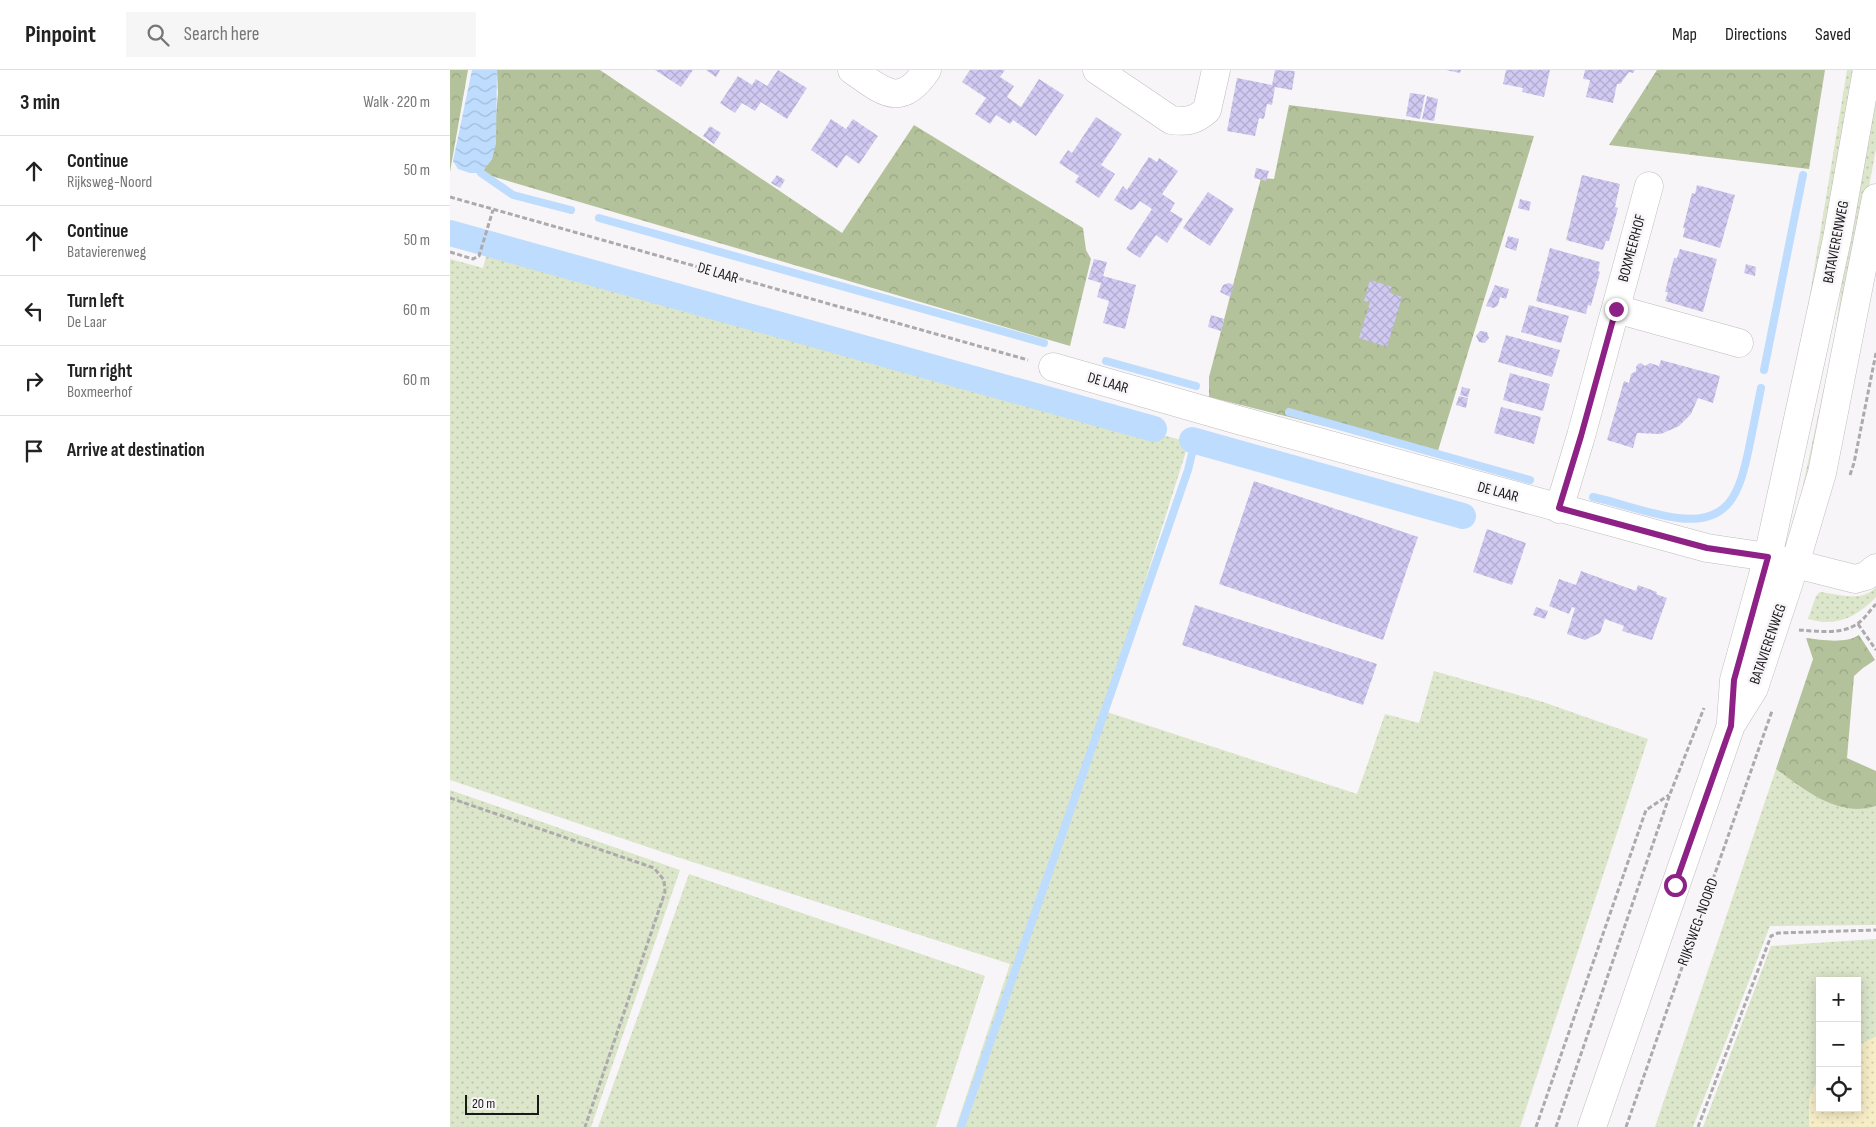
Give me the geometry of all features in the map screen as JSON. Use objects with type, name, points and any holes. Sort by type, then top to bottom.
[{"type":"main road","points":[[852,70],[884,92],[894,94],[902,93],[918,84],[927,70]]},
{"type":"main road","points":[[1097,70],[1171,120],[1184,122],[1193,120],[1207,110],[1216,70]]},
{"type":"main road","name":"BATAVIERENWEG","points":[[1731,726],[1734,680],[1768,557],[1837,239],[1867,70]]},
{"type":"main road","name":"BOXMEERHOF","points":[[1559,508],[1581,436],[1649,186]]},
{"type":"main road","name":"BATAVIERENWEG","points":[[1731,726],[1754,688],[1795,564],[1822,473],[1876,198]]},
{"type":"main road","points":[[1616,309],[1739,342]]},
{"type":"main road","name":"DE LAAR","points":[[1053,367],[1707,548],[1768,557],[1855,579],[1866,576],[1876,568]]},
{"type":"main road","points":[[1592,1127],[1731,726]]},
{"type":"path","name":"DE LAAR","points":[[450,198],[1053,367]]},
{"type":"path","points":[[450,252],[472,259],[479,256],[493,210]]},
{"type":"path","points":[[1799,630],[1829,631],[1845,629],[1858,624],[1876,604]]},
{"type":"path","points":[[1858,624],[1876,650]]},
{"type":"path","name":"RIJKSWEG-NOORD","points":[[1626,1127],[1770,717]]},
{"type":"path","points":[[1536,1127],[1646,810],[1670,794],[1556,1127]]},
{"type":"path","points":[[450,798],[654,868],[664,880],[665,892],[585,1127]]},
{"type":"path","points":[[1698,1127],[1771,936],[1778,933],[1876,930]]},
{"type":"green space","points":[[450,70],[468,70],[450,172]]},
{"type":"green space","points":[[497,70],[600,70],[842,233],[914,125],[1083,228],[1086,250],[1091,259],[1070,346],[481,173],[492,159],[498,93]]},
{"type":"green space","points":[[1657,70],[1825,70],[1809,169],[1609,145]]},
{"type":"green space","points":[[1847,70],[1858,70],[1792,403]]},
{"type":"green space","points":[[1876,70],[1876,149],[1831,390],[1795,522],[1834,342],[1860,151]]},
{"type":"green space","points":[[1289,105],[1534,136],[1437,454],[1209,397],[1209,377],[1261,178],[1274,179]]},
{"type":"green space","points":[[486,256],[1189,442],[1104,711],[1357,794],[1385,714],[1419,723],[1434,671],[1543,702],[1648,739],[1520,1127],[956,1127],[1010,964],[677,857],[450,780],[450,259],[483,268]]},
{"type":"green space","points":[[1876,587],[1876,597],[1861,610],[1845,619],[1828,622],[1808,619],[1816,596],[1820,592],[1842,596],[1857,596],[1864,595]]},
{"type":"green space","points":[[1859,635],[1875,660],[1854,676],[1847,758],[1876,771],[1876,806],[1862,809],[1835,805],[1823,800],[1776,769],[1813,659],[1806,638],[1847,640]]},
{"type":"green space","points":[[1776,769],[1810,793],[1835,805],[1862,809],[1876,806],[1876,925],[1770,926],[1693,1127],[1655,1127]]},
{"type":"green space","points":[[450,790],[680,870],[591,1127],[450,1127]]},
{"type":"green space","points":[[689,874],[985,976],[936,1127],[598,1127]]},
{"type":"green space","points":[[1876,939],[1876,1037],[1861,1044],[1861,977],[1816,977],[1816,1084],[1809,1099],[1809,1127],[1703,1127],[1771,946]]},
{"type":"sand","points":[[1876,1037],[1876,1127],[1809,1127],[1809,1099],[1816,1084],[1816,1112],[1861,1112],[1861,1044]]},
{"type":"water","points":[[472,70],[497,70],[496,144],[492,159],[481,173],[470,173],[458,169],[453,161]]},
{"type":"building","points":[[655,70],[693,70],[681,87]]},
{"type":"building","points":[[706,70],[720,70],[716,77]]},
{"type":"building","points":[[778,70],[807,88],[787,119],[761,102],[755,111],[742,103],[735,113],[720,103],[738,76],[752,85],[756,79],[767,86]]},
{"type":"building","points":[[970,70],[1005,70],[1000,77],[1014,86],[1007,97],[1021,107],[1039,79],[1064,95],[1036,136],[1013,120],[1010,124],[996,115],[990,124],[975,114],[986,98],[962,82]]},
{"type":"building","points":[[1275,70],[1295,71],[1292,90],[1275,87],[1272,105],[1267,104],[1264,119],[1259,118],[1255,136],[1227,131],[1237,78],[1272,85]]},
{"type":"building","points":[[1446,70],[1461,70],[1460,73]]},
{"type":"building","points":[[1506,70],[1550,70],[1544,97],[1522,92],[1523,88],[1503,84]]},
{"type":"building","points":[[1585,70],[1635,70],[1633,73],[1629,72],[1620,84],[1617,84],[1613,103],[1586,97],[1590,80],[1583,79]]},
{"type":"building","points":[[1410,93],[1425,95],[1420,119],[1406,116]]},
{"type":"building","points":[[1427,96],[1438,99],[1434,121],[1422,119]]},
{"type":"building","points":[[1096,117],[1122,134],[1101,165],[1115,174],[1099,198],[1075,182],[1079,176],[1059,163],[1068,150],[1072,153]]},
{"type":"building","points":[[831,119],[846,129],[853,119],[878,136],[859,164],[846,155],[837,168],[811,150]]},
{"type":"building","points":[[710,126],[721,133],[714,144],[703,136]]},
{"type":"building","points":[[1149,157],[1157,162],[1159,158],[1178,171],[1162,194],[1175,203],[1170,211],[1183,219],[1167,243],[1156,235],[1140,258],[1126,249],[1152,209],[1140,201],[1131,210],[1114,200],[1123,186],[1127,190]]},
{"type":"building","points":[[1256,168],[1269,171],[1266,181],[1254,178]]},
{"type":"building","points":[[777,175],[785,180],[780,188],[771,183]]},
{"type":"building","points":[[1582,175],[1620,184],[1615,207],[1618,208],[1609,241],[1606,241],[1603,250],[1566,240]]},
{"type":"building","points":[[1697,185],[1735,195],[1720,248],[1683,237],[1685,228],[1683,228],[1692,193],[1695,194]]},
{"type":"building","points":[[1208,192],[1234,209],[1210,246],[1183,228]]},
{"type":"building","points":[[1520,199],[1531,202],[1529,211],[1518,208]]},
{"type":"building","points":[[1508,236],[1519,239],[1516,251],[1505,247]]},
{"type":"building","points":[[1550,248],[1600,262],[1598,271],[1600,272],[1591,306],[1588,305],[1586,314],[1536,301]]},
{"type":"building","points":[[1680,249],[1717,259],[1703,312],[1665,301],[1668,292],[1665,292],[1674,258],[1677,258]]},
{"type":"building","points":[[1094,259],[1107,262],[1103,276],[1136,285],[1125,329],[1103,323],[1109,301],[1097,297],[1101,283],[1088,279]]},
{"type":"building","points":[[1746,264],[1756,267],[1755,276],[1744,273]]},
{"type":"building","points":[[1370,280],[1392,287],[1390,293],[1402,297],[1387,347],[1359,338],[1370,302],[1364,301]]},
{"type":"building","points":[[1229,283],[1234,285],[1230,297],[1220,292],[1223,285]]},
{"type":"building","points":[[1495,285],[1509,289],[1506,299],[1500,297],[1498,305],[1494,308],[1486,306]]},
{"type":"building","points":[[1529,305],[1569,316],[1561,343],[1521,332]]},
{"type":"building","points":[[1211,315],[1224,319],[1221,331],[1208,327]]},
{"type":"building","points":[[1480,331],[1487,332],[1489,338],[1485,343],[1479,342],[1476,336]]},
{"type":"building","points":[[1506,335],[1560,350],[1552,377],[1498,362]]},
{"type":"building","points":[[1661,360],[1720,376],[1713,403],[1698,398],[1691,414],[1679,426],[1661,434],[1637,433],[1633,448],[1607,440],[1624,381],[1629,383],[1631,374],[1636,371],[1638,364],[1641,363],[1645,366],[1650,363],[1659,366]]},
{"type":"building","points":[[1510,373],[1550,384],[1543,411],[1503,400]]},
{"type":"building","points":[[1462,387],[1470,389],[1468,397],[1460,395]]},
{"type":"building","points":[[1459,396],[1468,398],[1466,408],[1456,405]]},
{"type":"building","points":[[1501,407],[1541,417],[1534,444],[1494,433]]},
{"type":"building","points":[[1254,481],[1418,537],[1383,640],[1219,584]]},
{"type":"building","points":[[1487,529],[1526,543],[1512,585],[1473,572]]},
{"type":"building","points":[[1581,571],[1636,591],[1638,585],[1667,598],[1652,640],[1622,631],[1624,626],[1605,619],[1600,633],[1585,640],[1567,634],[1575,608],[1572,607],[1569,614],[1549,606],[1559,579],[1576,585]]},
{"type":"building","points":[[1195,605],[1377,664],[1363,705],[1182,645]]},
{"type":"building","points":[[1536,607],[1548,611],[1545,619],[1533,615]]},
{"type":"waterway","points":[[481,173],[513,195],[571,210]]},
{"type":"waterway","points":[[1764,370],[1803,175]]},
{"type":"waterway","points":[[599,218],[1044,343]]},
{"type":"waterway","points":[[450,233],[1154,429]]},
{"type":"waterway","points":[[1106,361],[1196,386]]},
{"type":"waterway","points":[[1593,497],[1678,518],[1696,519],[1710,516],[1721,510],[1730,501],[1742,478],[1761,388]]},
{"type":"waterway","points":[[1289,412],[1530,480]]},
{"type":"waterway","points":[[1192,440],[1463,516]]},
{"type":"waterway","points":[[961,1127],[1188,470],[1195,441]]},
{"type":"route","points":[[1616,309],[1559,508],[1707,548],[1768,557],[1734,680],[1731,726],[1675,885]]}]
